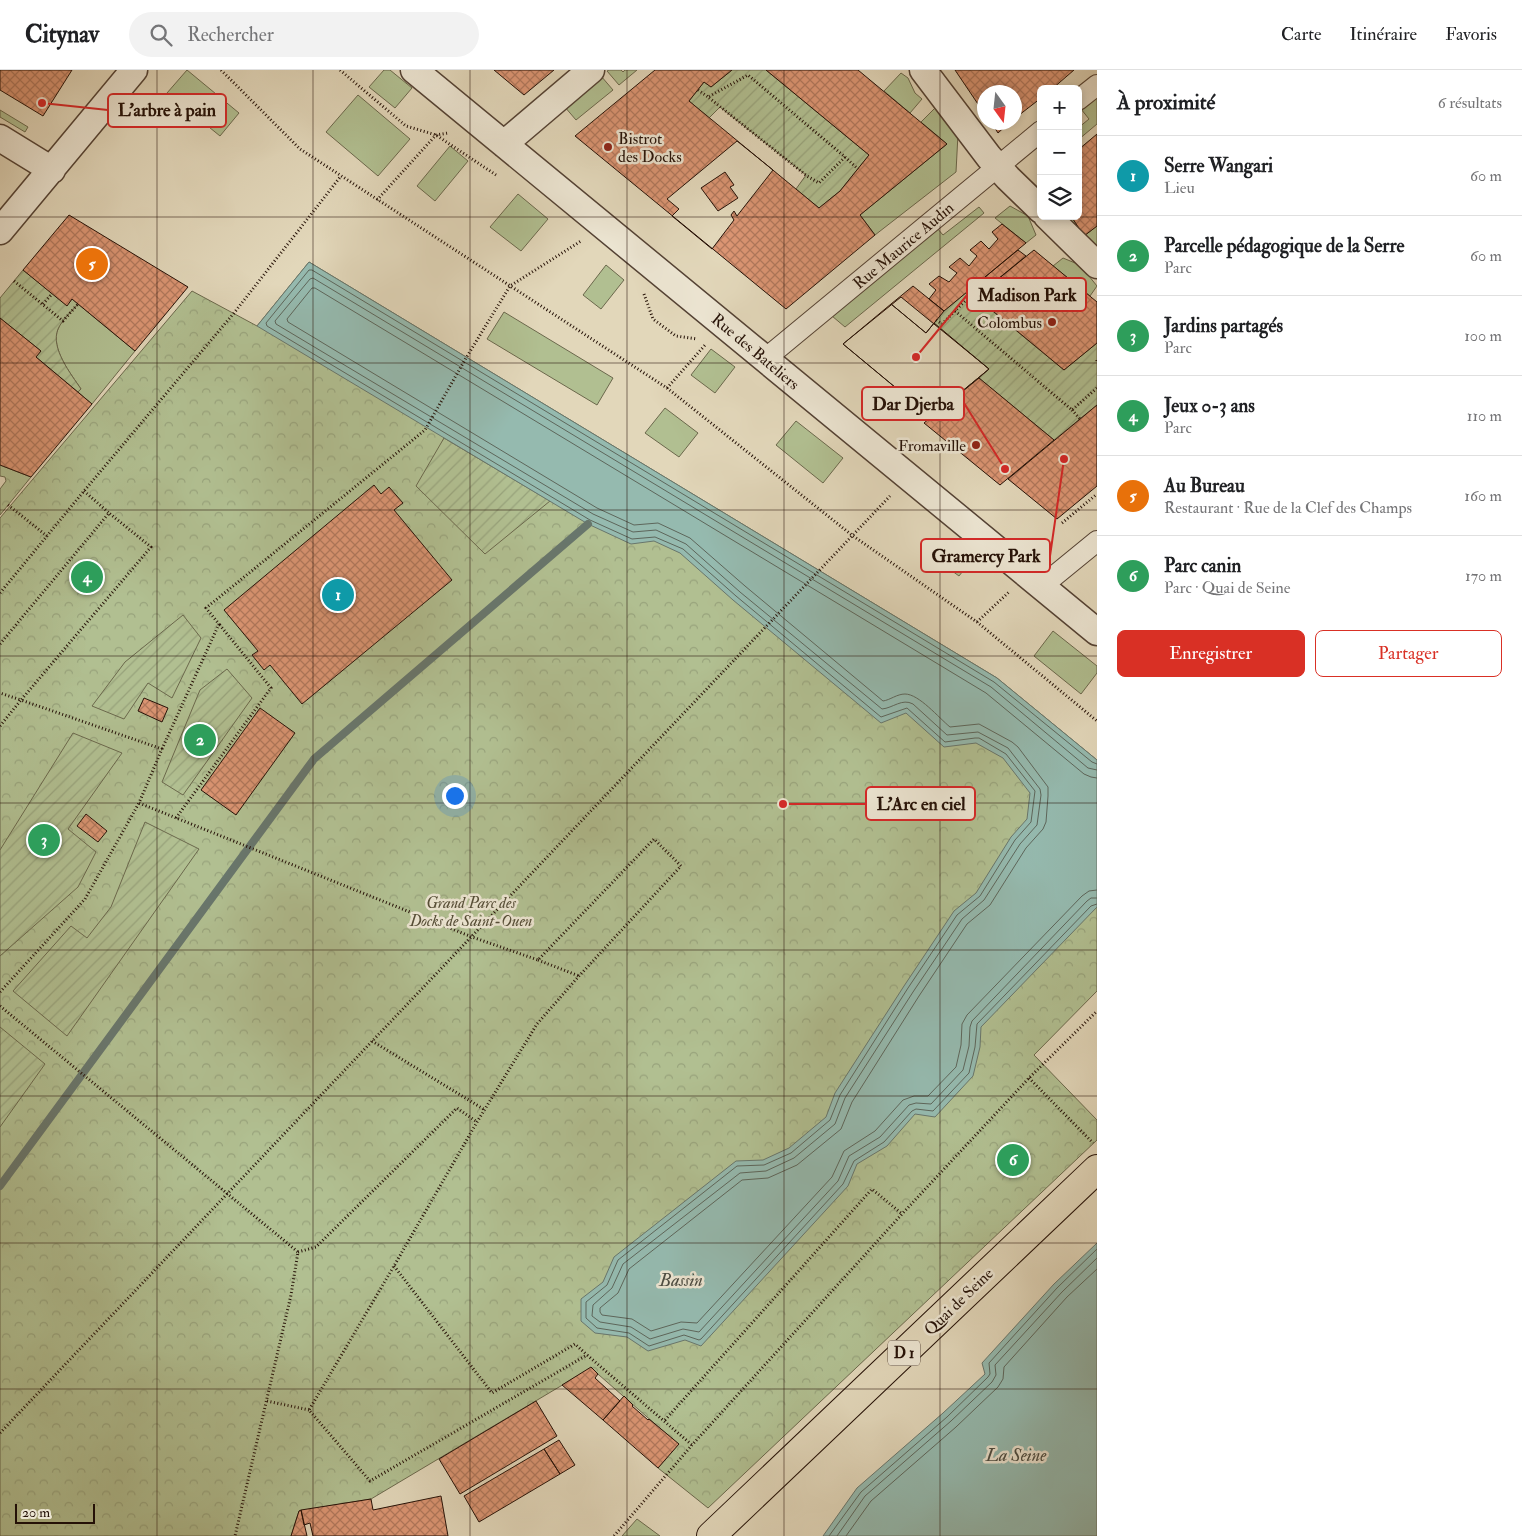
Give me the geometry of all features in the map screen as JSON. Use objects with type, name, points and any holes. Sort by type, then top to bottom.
[{"type":"main road","name":"Quai de Seine","points":[[711,1536],[1097,1169]]},
{"type":"street","points":[[0,231],[134,70]]},
{"type":"street","name":"Rue des Bateliers","points":[[414,70],[1097,632]]},
{"type":"street","points":[[504,144],[591,70]]},
{"type":"street","points":[[923,70],[998,167],[1037,206]]},
{"type":"street","points":[[1082,97],[1097,85]]},
{"type":"street","name":"Rue Maurice Audin","points":[[764,359],[1037,134]]},
{"type":"street","points":[[0,138],[52,170]]},
{"type":"street","points":[[1051,220],[1097,265]]},
{"type":"street","points":[[1042,586],[1097,541]]},
{"type":"path","points":[[221,70],[300,150],[667,388],[853,536],[977,622],[1097,721]]},
{"type":"path","points":[[340,70],[406,126],[436,135],[502,179]]},
{"type":"path","points":[[708,97],[748,75],[858,170]]},
{"type":"path","points":[[698,90],[807,176],[819,183],[845,157]]},
{"type":"path","points":[[377,200],[436,135],[455,132]]},
{"type":"path","points":[[0,593],[234,314],[341,176]]},
{"type":"path","points":[[176,818],[271,688],[206,608],[425,430],[510,286],[583,239],[576,234]]},
{"type":"path","points":[[14,281],[63,321],[78,304]]},
{"type":"path","points":[[641,286],[653,319],[676,336],[709,340],[667,388]]},
{"type":"path","points":[[42,304],[52,294]]},
{"type":"path","points":[[936,320],[942,324],[972,294]]},
{"type":"path","points":[[955,311],[1072,410],[1080,419]]},
{"type":"path","points":[[1072,410],[1097,388]]},
{"type":"path","points":[[0,726],[151,547],[84,491]]},
{"type":"path","points":[[0,1432],[894,493]]},
{"type":"path","points":[[1062,523],[1097,494]]},
{"type":"path","points":[[8,504],[47,536]]},
{"type":"path","points":[[0,644],[109,513]]},
{"type":"path","points":[[977,622],[1015,586]]},
{"type":"path","points":[[0,992],[85,899],[139,803],[219,624]]},
{"type":"path","points":[[0,693],[162,748]]},
{"type":"path","points":[[139,803],[472,937],[579,976]]},
{"type":"path","points":[[309,1410],[477,1122],[538,1024],[579,976],[682,866],[654,839],[538,960]]},
{"type":"path","points":[[0,1006],[298,1252]]},
{"type":"path","points":[[614,1536],[692,1445],[902,1214],[1029,1078],[1097,1011]]},
{"type":"path","points":[[372,1041],[485,1110]]},
{"type":"path","points":[[1029,1078],[1097,1146]]},
{"type":"path","points":[[298,1252],[316,1247],[457,1108],[477,1122]]},
{"type":"path","points":[[665,1420],[872,1189],[902,1214]]},
{"type":"path","points":[[235,1536],[291,1295],[298,1252]]},
{"type":"path","points":[[394,1266],[492,1393],[575,1344],[692,1445]]},
{"type":"path","points":[[267,1401],[309,1410],[370,1481],[587,1355]]},
{"type":"green space","points":[[187,70],[239,113],[220,136],[167,93]]},
{"type":"green space","points":[[384,70],[390,70],[412,88],[395,108],[369,87]]},
{"type":"green space","points":[[621,70],[623,72],[625,70],[637,70],[619,85],[607,71]]},
{"type":"green space","points":[[732,70],[766,70],[869,155],[840,191],[819,208],[796,189],[806,175],[720,107],[709,118],[689,101],[704,82],[711,87]]},
{"type":"green space","points":[[901,73],[908,78],[915,93],[922,99],[910,113],[884,91]]},
{"type":"green space","points":[[601,76],[613,90],[576,120],[564,106]]},
{"type":"green space","points":[[358,95],[410,139],[378,176],[326,132]]},
{"type":"green space","points":[[1097,96],[1097,124],[1082,137],[1082,125],[1089,119],[1082,108]]},
{"type":"green space","points":[[935,108],[958,134],[956,172],[875,235],[860,215],[947,144],[921,122]]},
{"type":"green space","points":[[0,110],[28,127],[25,132],[0,117]]},
{"type":"green space","points":[[450,146],[468,161],[435,201],[417,186]]},
{"type":"green space","points":[[518,194],[548,219],[521,251],[490,227]]},
{"type":"green space","points":[[1010,206],[1028,216],[1036,235],[1026,243],[995,218]]},
{"type":"green space","points":[[979,207],[984,213],[845,327],[832,316],[937,228],[943,235]]},
{"type":"green space","points":[[1062,220],[1074,220],[1084,236],[1097,226],[1097,261]]},
{"type":"green space","points":[[1063,258],[1080,265],[1097,286],[1090,296],[1053,266]]},
{"type":"green space","name":"Grand Parc des Docks de Saint-Ouen","points":[[309,262],[997,678],[1097,760],[1097,991],[1034,1055],[1097,1120],[1097,1140],[708,1508],[658,1468],[678,1444],[591,1368],[371,1499],[299,1511],[291,1536],[0,1536],[0,518],[192,291],[257,326]]},
{"type":"green space","points":[[606,265],[624,280],[601,309],[583,295]]},
{"type":"green space","points":[[23,270],[67,305],[72,299],[78,304],[62,322],[56,336],[59,352],[81,389],[78,392],[36,357],[41,351],[0,318],[0,298]]},
{"type":"green space","points":[[968,291],[1064,370],[1097,343],[1097,405],[1054,440],[979,378],[989,369],[934,323],[944,311]]},
{"type":"green space","points":[[78,304],[135,351],[92,404],[78,392],[81,389],[67,368],[57,344],[56,336],[60,325]]},
{"type":"green space","points":[[504,312],[613,378],[597,405],[487,339]]},
{"type":"green space","points":[[711,349],[735,367],[715,393],[691,375]]},
{"type":"green space","points":[[665,408],[698,433],[679,457],[645,433]]},
{"type":"green space","points":[[796,421],[843,458],[823,483],[776,445]]},
{"type":"green space","points":[[444,438],[550,501],[485,554],[416,486]]},
{"type":"green space","points":[[0,465],[31,477],[0,515],[0,489],[6,481],[5,477],[0,476]]},
{"type":"green space","points":[[949,545],[970,562],[959,576],[937,560]]},
{"type":"green space","points":[[183,615],[201,638],[172,698],[148,683],[124,719],[92,706],[125,662]]},
{"type":"green space","points":[[1053,631],[1097,666],[1097,673],[1081,694],[1034,656]]},
{"type":"green space","points":[[227,669],[252,698],[183,795],[162,782],[200,690]]},
{"type":"green space","points":[[73,733],[122,753],[68,829],[96,852],[78,887],[0,956],[0,850]]},
{"type":"green space","points":[[145,822],[199,849],[67,1036],[13,991],[71,926],[87,938],[111,907]]},
{"type":"green space","points":[[0,1027],[45,1064],[0,1127]]},
{"type":"green space","points":[[637,1519],[660,1536],[622,1536]]},
{"type":"water","name":"Bassin","points":[[309,262],[997,678],[1097,760],[1097,907],[981,1027],[980,1047],[973,1076],[935,1117],[915,1114],[887,1146],[857,1164],[848,1186],[701,1346],[685,1340],[648,1351],[627,1337],[595,1333],[581,1321],[581,1299],[603,1282],[614,1257],[736,1161],[763,1160],[789,1148],[826,1117],[835,1093],[954,911],[976,893],[1011,837],[1027,819],[1030,793],[1003,758],[976,743],[944,747],[906,713],[881,723],[733,600],[680,553],[654,541],[631,544],[588,524],[257,326]]},
{"type":"water","name":"La Seine","points":[[1097,1243],[1097,1536],[823,1536],[857,1488],[985,1374],[982,1363],[1054,1284]]},
{"type":"building","points":[[0,70],[72,70],[43,116],[0,90]]},
{"type":"building","points":[[494,70],[554,70],[524,95]]},
{"type":"building","points":[[655,70],[732,70],[711,87],[704,82],[689,101],[819,208],[840,191],[869,155],[766,70],[858,70],[947,144],[860,215],[875,235],[786,309],[575,136]]},
{"type":"building","points":[[955,70],[1074,70],[1057,85],[1037,85],[1037,101],[1022,113],[1022,85],[977,85],[977,103]]},
{"type":"building","points":[[1097,134],[1097,226],[1084,236],[1074,220],[1082,220],[1082,147]]},
{"type":"building","points":[[737,141],[773,170],[737,216],[734,211],[731,215],[734,220],[712,249],[672,216],[679,209],[667,199]],"holes":[[[725,172],[734,185],[730,187],[738,198],[718,211],[701,188]]]},
{"type":"building","points":[[69,215],[188,287],[135,351],[72,299],[67,306],[23,270]]},
{"type":"building","points":[[1002,224],[1026,243],[944,311],[929,299],[936,290],[929,284],[939,276],[949,282],[957,273],[949,267],[960,258],[969,266],[977,256],[970,250],[981,241],[989,249],[998,239],[992,232]]},
{"type":"building","points":[[1018,250],[1026,256],[976,297],[968,291]]},
{"type":"building","name":"Colombus","points":[[1034,250],[1097,302],[1097,343],[1064,370],[976,297]]},
{"type":"building","points":[[913,286],[944,311],[926,333],[891,304]]},
{"type":"building","points":[[901,297],[989,369],[931,417],[843,344]]},
{"type":"building","points":[[891,304],[926,333],[934,323],[989,369],[931,417],[843,344]]},
{"type":"building","points":[[0,318],[41,351],[36,357],[92,404],[31,477],[0,465]]},
{"type":"building","points":[[979,378],[1054,440],[1000,485],[924,423]]},
{"type":"building","points":[[1097,405],[1097,486],[1057,519],[1008,479]]},
{"type":"building","points":[[374,485],[381,494],[389,487],[403,503],[394,510],[452,580],[302,704],[270,665],[264,670],[252,655],[258,651],[224,610]]},
{"type":"building","points":[[144,698],[168,708],[162,722],[138,711]]},
{"type":"building","points":[[260,708],[295,733],[236,815],[201,790]]},
{"type":"building","points":[[86,814],[107,831],[98,842],[77,826]]},
{"type":"building","points":[[591,1367],[598,1374],[595,1378],[620,1401],[603,1420],[562,1385]]},
{"type":"building","points":[[624,1396],[648,1420],[679,1444],[658,1468],[603,1420]]},
{"type":"building","points":[[536,1401],[557,1436],[460,1494],[439,1459]]},
{"type":"building","points":[[559,1440],[575,1465],[560,1474],[544,1449]]},
{"type":"building","points":[[544,1449],[560,1474],[479,1522],[464,1496]]},
{"type":"building","points":[[441,1496],[448,1536],[313,1536],[310,1523],[304,1525],[301,1510],[371,1499],[373,1510]]},
{"type":"building","points":[[301,1510],[307,1536],[291,1536],[299,1511]]},
{"type":"waterway","points":[[0,1186],[314,759],[588,524]]},
{"type":"place","name":"L'arbre à pain","points":[[42,103]]},
{"type":"place","name":"Bistrot des Docks","points":[[608,147]]},
{"type":"place","name":"Au Bureau","points":[[92,264]]},
{"type":"place","name":"Colombus","points":[[1052,322]]},
{"type":"place","name":"Madison Park","points":[[916,357]]},
{"type":"place","name":"Fromaville","points":[[976,445]]},
{"type":"place","name":"Gramercy Park","points":[[1064,459]]},
{"type":"place","name":"Dar Djerba","points":[[1005,469]]},
{"type":"place","name":"Jeux 0-3 ans","points":[[87,577]]},
{"type":"place","name":"Serre Wangari","points":[[338,595]]},
{"type":"place","name":"Parcelle pédagogique de la Serre","points":[[200,740]]},
{"type":"place","name":"L'Arc en ciel","points":[[783,804]]},
{"type":"place","name":"Jardins partagés","points":[[44,840]]},
{"type":"place","name":"Parc canin","points":[[1013,1160]]}]
